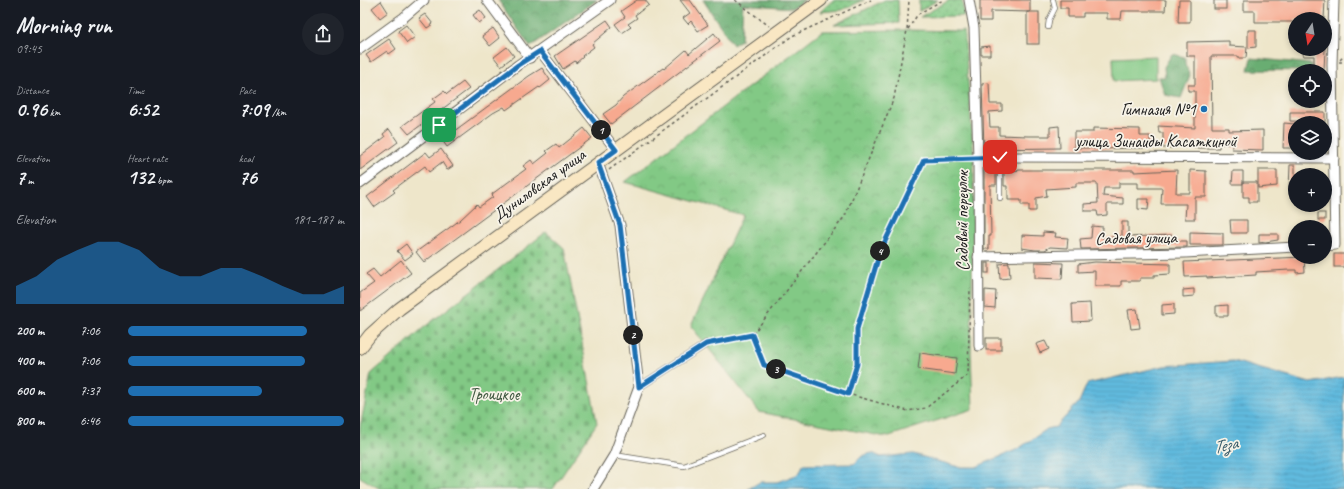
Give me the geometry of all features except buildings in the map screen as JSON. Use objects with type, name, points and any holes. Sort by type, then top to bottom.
[{"type":"main road","name":"Дуниловская улица","points":[[360,348],[370,334],[400,309],[616,150],[781,37],[822,0]]},
{"type":"street","points":[[360,49],[403,18],[424,0]]},
{"type":"street","points":[[487,0],[530,58]]},
{"type":"street","points":[[360,184],[610,0]]},
{"type":"street","name":"Садовый переулок","points":[[969,0],[974,28],[978,157],[979,346]]},
{"type":"street","points":[[1332,245],[1336,245],[1332,64],[1334,0]]},
{"type":"street","points":[[540,51],[616,150]]},
{"type":"street","name":"улица Зинаиды Касаткиной","points":[[978,157],[1334,158]]},
{"type":"street","points":[[593,489],[614,455],[639,387],[620,225],[598,163]]},
{"type":"street","name":"Садовая улица","points":[[978,257],[1185,253],[1288,247]]},
{"type":"street","points":[[639,387],[706,344]]},
{"type":"lane","points":[[1048,27],[1049,20],[1056,8],[1053,0]]},
{"type":"lane","points":[[1000,157],[1000,198]]},
{"type":"lane","points":[[614,455],[684,466],[764,435]]},
{"type":"path","points":[[735,0],[781,37]]},
{"type":"path","points":[[602,175],[781,37],[792,36],[871,0]]},
{"type":"path","points":[[706,344],[752,335],[845,216],[894,98],[907,30],[909,0]]},
{"type":"path","points":[[907,30],[918,14],[943,0]]},
{"type":"path","points":[[1339,62],[1344,56]]},
{"type":"path","points":[[848,394],[857,364],[857,329],[880,252],[924,160],[978,157]]},
{"type":"path","points":[[752,335],[764,365],[848,394],[908,411],[926,408],[968,375],[970,288]]},
{"type":"green space","points":[[498,0],[597,0],[530,47]]},
{"type":"green space","points":[[703,0],[805,0],[792,8],[743,4],[741,40],[733,45]]},
{"type":"green space","points":[[833,0],[864,0],[842,10],[820,12]]},
{"type":"green space","points":[[885,0],[898,0],[899,23],[834,25]]},
{"type":"green space","points":[[919,0],[938,0],[919,11]]},
{"type":"green space","points":[[950,0],[962,0],[964,16],[920,17]]},
{"type":"green space","points":[[822,31],[964,31],[974,158],[971,353],[973,409],[886,437],[759,412],[691,326],[743,215],[625,182]]},
{"type":"green space","points":[[1172,54],[1185,57],[1185,64],[1190,75],[1181,98],[1165,95],[1159,77],[1165,77],[1164,67]]},
{"type":"green space","points":[[1156,56],[1156,79],[1114,81],[1113,58]]},
{"type":"green space","points":[[1251,58],[1311,64],[1288,64],[1288,71],[1248,70]]},
{"type":"green space","name":"Троицкое","points":[[546,232],[564,248],[597,423],[553,489],[380,489],[360,477],[360,427],[371,374],[422,329]]},
{"type":"water","name":"Теза","points":[[1233,361],[1310,383],[1344,377],[1344,489],[748,489],[760,482],[777,482],[799,474],[803,465],[854,464],[862,456],[872,453],[881,457],[913,454],[959,467],[976,467],[1018,449],[1047,429],[1056,427],[1079,402],[1087,384],[1164,366]]},
{"type":"place","name":"Гимназия №1","points":[[1204,109]]},
{"type":"route","points":[[439,125],[518,65],[540,51],[616,150],[598,163],[620,225],[639,387],[706,344],[752,335],[764,365],[848,394],[857,364],[857,329],[880,252],[924,160],[1000,157]]}]
